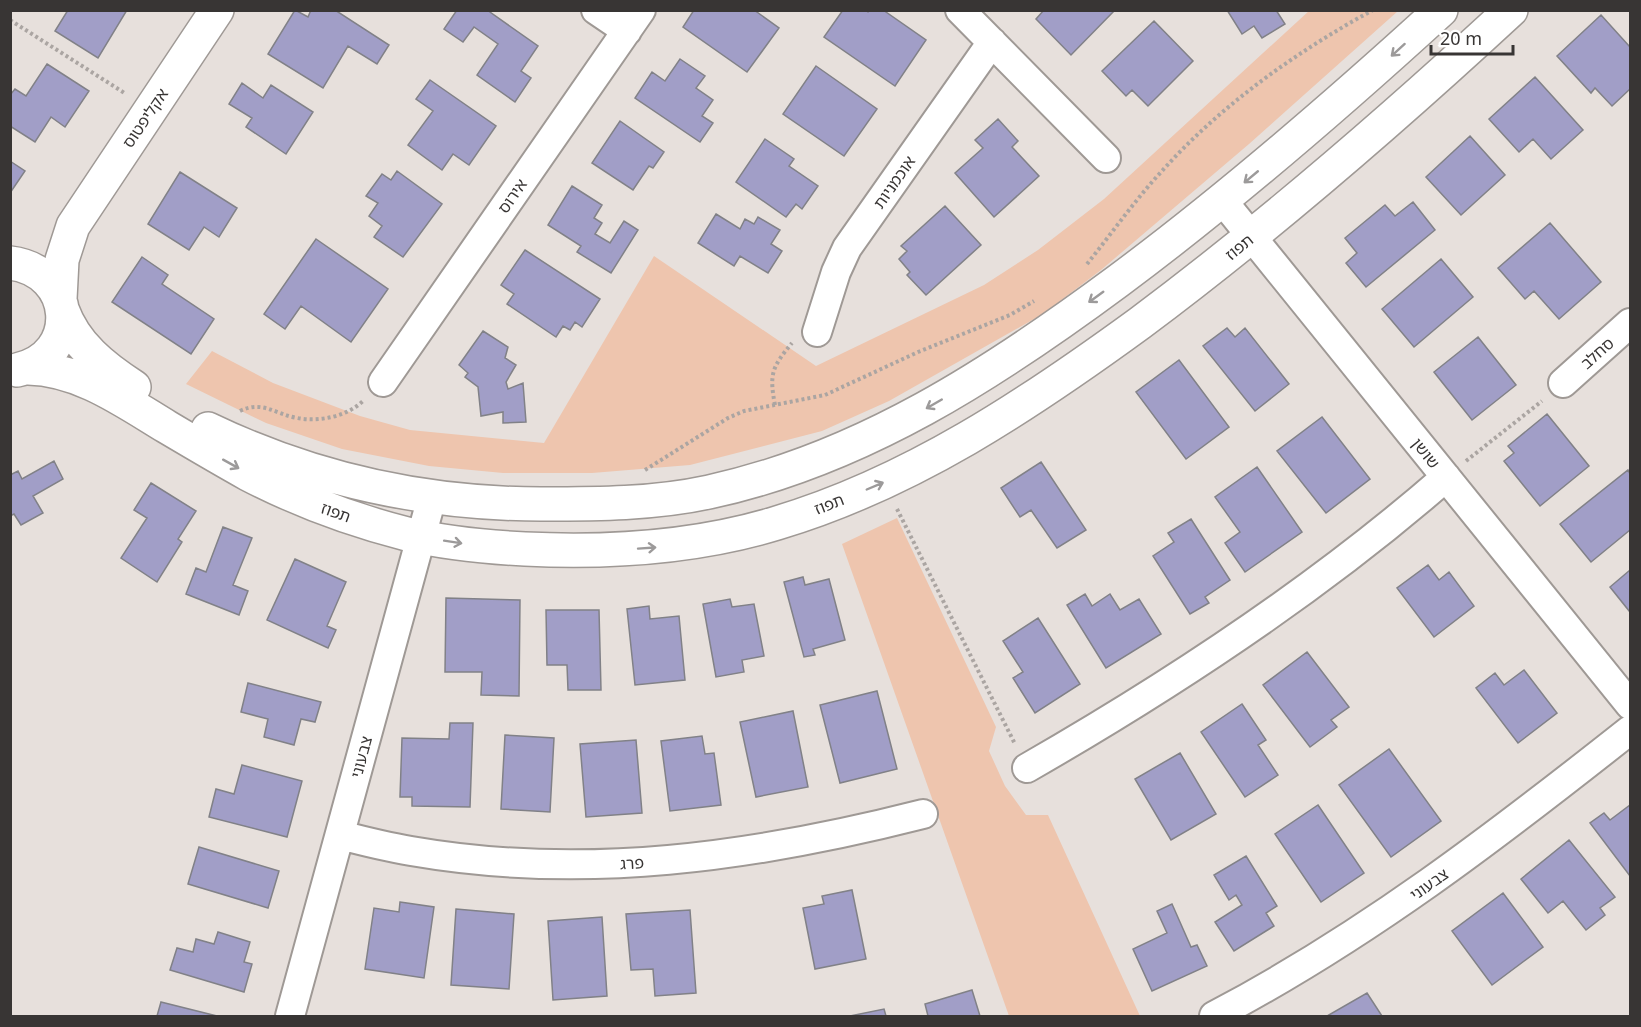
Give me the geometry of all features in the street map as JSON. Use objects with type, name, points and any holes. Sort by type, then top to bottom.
[{"type":"street","name":"אקליפטוס","points":[[19,369],[46,356],[59,339],[63,319],[62,260],[73,226],[217,10]]},
{"type":"street","points":[[596,10],[634,21]]},
{"type":"street","points":[[960,10],[1106,158]]},
{"type":"street","name":"תפוז","points":[[10,262],[31,267],[55,288],[66,320],[77,337],[105,368],[169,408],[213,431],[275,458],[310,470],[372,486],[432,497],[505,504],[650,501],[707,493],[763,478],[819,459],[874,435],[984,374],[1092,300],[1222,200],[1337,104],[1441,10]]},
{"type":"street","name":"תפוז","points":[[19,369],[43,368],[64,373],[108,391],[252,476],[310,502],[363,522],[421,537],[459,543],[593,551],[655,548],[716,538],[777,523],[836,503],[884,482],[961,442],[1066,376],[1173,298],[1251,236],[1368,139],[1511,10]]},
{"type":"street","name":"אירוס","points":[[383,382],[634,21]]},
{"type":"street","name":"אוכמניות","points":[[817,332],[836,272],[847,248],[992,42]]},
{"type":"street","name":"שושן","points":[[1222,200],[1630,705]]},
{"type":"street","name":"אקליפטוס","points":[[10,262],[43,247],[73,226]]},
{"type":"street","name":"סחלב","points":[[1563,383],[1630,323]]},
{"type":"street","points":[[1027,768],[1083,736],[1191,668],[1297,596],[1399,518],[1446,477]]},
{"type":"street","name":"צבעוני","points":[[290,1017],[432,497]]},
{"type":"street","name":"צבעוני","points":[[1214,1017],[1307,964],[1405,901],[1491,839],[1630,730]]},
{"type":"street","name":"פרג","points":[[340,835],[410,851],[482,860],[555,865],[628,863],[702,858],[776,847],[850,833],[923,814]]},
{"type":"path","points":[[1086,264],[1162,171],[1196,137],[1249,91],[1300,53],[1373,10]]},
{"type":"path","points":[[10,20],[150,110]]},
{"type":"path","points":[[640,473],[728,418],[744,411],[825,394],[918,352],[1010,315],[1036,300]]},
{"type":"path","points":[[213,431],[239,411],[255,405],[296,417],[325,418],[341,414],[359,404],[383,382]]},
{"type":"path","points":[[1446,477],[1563,383]]},
{"type":"path","points":[[884,482],[1027,768]]},
{"type":"shaded area","points":[[1310,10],[1398,11],[1249,144],[1101,270],[1043,314],[889,401],[822,431],[690,465],[592,473],[503,473],[429,466],[342,449],[266,423],[186,384],[212,351],[273,383],[360,416],[410,430],[544,443],[654,256],[816,366],[984,285],[1038,250],[1104,199]]},
{"type":"shaded area","points":[[897,518],[996,727],[989,751],[1005,786],[1026,815],[1048,815],[1140,1016],[1009,1016],[842,544]]},
{"type":"building","points":[[68,10],[127,10],[98,58],[55,31]]},
{"type":"building","points":[[295,10],[308,17],[311,10],[335,10],[389,45],[377,64],[348,46],[323,88],[268,54]]},
{"type":"building","points":[[457,10],[487,10],[538,46],[521,71],[531,78],[515,102],[477,75],[498,44],[474,27],[463,42],[444,29]]},
{"type":"building","points":[[694,10],[754,10],[779,28],[747,72],[683,27]]},
{"type":"building","points":[[843,10],[868,12],[869,10],[883,10],[926,40],[895,86],[824,37]]},
{"type":"building","points":[[1044,10],[1115,10],[1071,55],[1036,19]]},
{"type":"building","points":[[1227,10],[1276,10],[1285,24],[1262,38],[1254,26],[1242,34]]},
{"type":"building","points":[[1601,15],[1630,47],[1630,89],[1612,106],[1595,88],[1591,93],[1557,56]]},
{"type":"building","points":[[1154,21],[1193,61],[1148,106],[1132,90],[1126,96],[1102,71]]},
{"type":"building","points":[[680,59],[705,76],[696,88],[713,100],[702,116],[713,123],[700,142],[635,98],[652,72],[665,81]]},
{"type":"building","points":[[47,64],[89,91],[65,127],[51,117],[35,142],[10,126],[10,95],[15,89],[26,96]]},
{"type":"building","points":[[816,66],[877,109],[844,156],[783,114]]},
{"type":"building","points":[[1535,77],[1583,130],[1551,159],[1533,139],[1519,152],[1489,119]]},
{"type":"building","points":[[430,80],[496,126],[469,165],[453,154],[442,170],[408,145],[433,111],[416,99]]},
{"type":"building","points":[[242,83],[263,98],[271,85],[313,112],[286,154],[246,127],[252,118],[229,104]]},
{"type":"building","points":[[998,119],[1018,141],[1012,147],[1039,176],[994,217],[955,173],[983,148],[975,140]]},
{"type":"building","points":[[620,121],[664,152],[653,168],[649,166],[633,190],[592,163]]},
{"type":"building","points":[[1470,136],[1505,175],[1461,215],[1426,177]]},
{"type":"building","points":[[765,139],[794,159],[789,166],[818,186],[802,209],[796,204],[786,217],[736,182]]},
{"type":"building","points":[[10,161],[25,171],[10,193]]},
{"type":"building","points":[[397,171],[442,204],[403,257],[374,237],[382,226],[369,216],[378,203],[366,196],[382,174],[391,180]]},
{"type":"building","points":[[180,172],[237,208],[219,237],[204,227],[189,250],[148,224]]},
{"type":"building","points":[[572,186],[602,205],[594,218],[602,223],[595,234],[610,243],[624,221],[638,230],[611,273],[577,252],[581,246],[548,225]]},
{"type":"building","points":[[1413,202],[1435,230],[1366,287],[1346,263],[1357,253],[1345,238],[1385,205],[1395,216]]},
{"type":"building","points":[[945,206],[981,245],[926,295],[907,275],[910,272],[899,259],[907,251],[901,246]]},
{"type":"building","points":[[716,214],[740,229],[745,219],[754,224],[758,217],[780,230],[771,244],[782,251],[768,273],[740,256],[734,266],[698,243]]},
{"type":"building","points":[[1550,223],[1601,282],[1559,319],[1534,291],[1525,299],[1498,268]]},
{"type":"building","points":[[316,239],[388,289],[351,342],[301,306],[285,329],[264,314]]},
{"type":"building","points":[[525,250],[600,299],[582,327],[575,322],[570,330],[563,326],[556,337],[507,304],[514,294],[501,285]]},
{"type":"building","points":[[142,257],[168,275],[162,284],[214,319],[191,354],[112,302]]},
{"type":"building","points":[[1441,259],[1473,297],[1414,347],[1382,309]]},
{"type":"building","points":[[1227,328],[1235,337],[1245,328],[1289,384],[1255,411],[1203,346]]},
{"type":"building","points":[[483,331],[508,347],[505,358],[516,365],[506,382],[508,389],[523,383],[526,422],[503,423],[503,412],[481,416],[478,387],[465,377],[468,373],[459,365]]},
{"type":"building","points":[[1478,337],[1516,385],[1472,420],[1434,372]]},
{"type":"building","points":[[1179,360],[1229,427],[1186,459],[1136,392]]},
{"type":"building","points":[[1547,414],[1589,466],[1540,506],[1504,461],[1514,453],[1508,446]]},
{"type":"building","points":[[1322,417],[1370,479],[1326,513],[1277,451]]},
{"type":"building","points":[[54,461],[63,479],[33,496],[43,513],[21,525],[14,514],[10,516],[10,475],[18,471],[22,479]]},
{"type":"building","points":[[1041,462],[1086,530],[1057,548],[1031,510],[1020,517],[1001,488]]},
{"type":"building","points":[[1257,467],[1302,532],[1245,572],[1225,543],[1240,532],[1215,497]]},
{"type":"building","points":[[1628,470],[1630,474],[1630,530],[1591,562],[1560,524]]},
{"type":"building","points":[[151,483],[196,511],[178,539],[182,542],[157,582],[121,558],[147,518],[134,510]]},
{"type":"building","points":[[1191,519],[1230,580],[1205,597],[1209,603],[1190,614],[1153,556],[1174,542],[1168,533]]},
{"type":"building","points":[[223,527],[252,538],[233,585],[248,591],[239,615],[186,594],[196,568],[206,572]]},
{"type":"building","points":[[295,559],[346,582],[327,626],[336,630],[328,648],[267,620]]},
{"type":"building","points":[[1428,565],[1439,580],[1449,572],[1474,606],[1434,637],[1397,588]]},
{"type":"building","points":[[1630,570],[1630,612],[1610,587]]},
{"type":"building","points":[[803,577],[805,585],[829,579],[845,640],[813,649],[815,655],[804,657],[784,582]]},
{"type":"building","points":[[1085,594],[1092,606],[1110,594],[1120,610],[1139,599],[1161,634],[1106,668],[1067,605]]},
{"type":"building","points":[[446,598],[520,600],[519,696],[481,695],[482,672],[445,672]]},
{"type":"building","points":[[730,599],[732,607],[754,604],[764,656],[742,660],[744,672],[716,677],[703,604]]},
{"type":"building","points":[[649,606],[650,619],[679,616],[685,680],[635,685],[627,609]]},
{"type":"building","points":[[546,610],[599,610],[601,690],[568,690],[567,665],[547,665]]},
{"type":"building","points":[[1038,618],[1080,684],[1035,713],[1013,678],[1023,672],[1003,641]]},
{"type":"building","points":[[1307,652],[1349,707],[1331,720],[1337,727],[1310,747],[1263,685]]},
{"type":"building","points":[[1524,670],[1557,713],[1518,743],[1476,688],[1495,673],[1504,685]]},
{"type":"building","points":[[248,683],[321,702],[315,722],[301,719],[294,745],[264,737],[268,719],[241,712]]},
{"type":"building","points":[[877,691],[897,769],[840,783],[820,705]]},
{"type":"building","points":[[1242,704],[1266,740],[1258,745],[1278,775],[1245,797],[1201,732]]},
{"type":"building","points":[[793,711],[808,787],[756,797],[740,722]]},
{"type":"building","points":[[450,723],[473,723],[470,807],[412,806],[412,797],[400,797],[402,738],[449,739]]},
{"type":"building","points":[[505,735],[554,738],[550,812],[501,809]]},
{"type":"building","points":[[702,736],[705,754],[714,753],[721,805],[670,811],[661,741]]},
{"type":"building","points":[[636,740],[642,813],[586,817],[580,744]]},
{"type":"building","points":[[1389,749],[1441,821],[1391,857],[1339,785]]},
{"type":"building","points":[[1180,753],[1216,814],[1171,840],[1135,779]]},
{"type":"building","points":[[242,765],[302,781],[287,837],[209,817],[216,789],[234,794]]},
{"type":"building","points":[[1318,805],[1364,873],[1321,902],[1275,834]]},
{"type":"building","points":[[1630,805],[1630,876],[1590,823],[1604,813],[1610,820]]},
{"type":"building","points":[[1569,840],[1615,897],[1600,908],[1605,915],[1586,930],[1563,901],[1548,913],[1521,879]]},
{"type":"building","points":[[199,847],[279,871],[268,908],[188,884]]},
{"type":"building","points":[[1246,856],[1277,906],[1266,913],[1274,926],[1234,951],[1215,922],[1242,905],[1236,895],[1229,900],[1214,875]]},
{"type":"building","points":[[852,890],[866,959],[815,969],[803,908],[824,904],[822,896]]},
{"type":"building","points":[[1503,893],[1543,947],[1492,985],[1452,931]]},
{"type":"building","points":[[400,902],[434,907],[424,978],[365,969],[374,908],[399,912]]},
{"type":"building","points":[[1172,904],[1191,947],[1197,945],[1207,966],[1152,991],[1133,949],[1167,933],[1157,911]]},
{"type":"building","points":[[456,909],[514,914],[509,989],[451,985]]},
{"type":"building","points":[[690,910],[696,993],[655,996],[653,969],[631,970],[626,914]]},
{"type":"building","points":[[602,917],[607,996],[553,1000],[548,921]]},
{"type":"building","points":[[218,932],[250,942],[244,962],[252,964],[244,992],[170,970],[177,948],[193,952],[196,939],[214,944]]},
{"type":"building","points":[[972,990],[980,1016],[928,1016],[925,1004]]},
{"type":"building","points":[[1367,993],[1382,1016],[1327,1016]]},
{"type":"building","points":[[161,1002],[217,1016],[157,1016]]},
{"type":"building","points":[[884,1009],[886,1016],[850,1016]]}]
